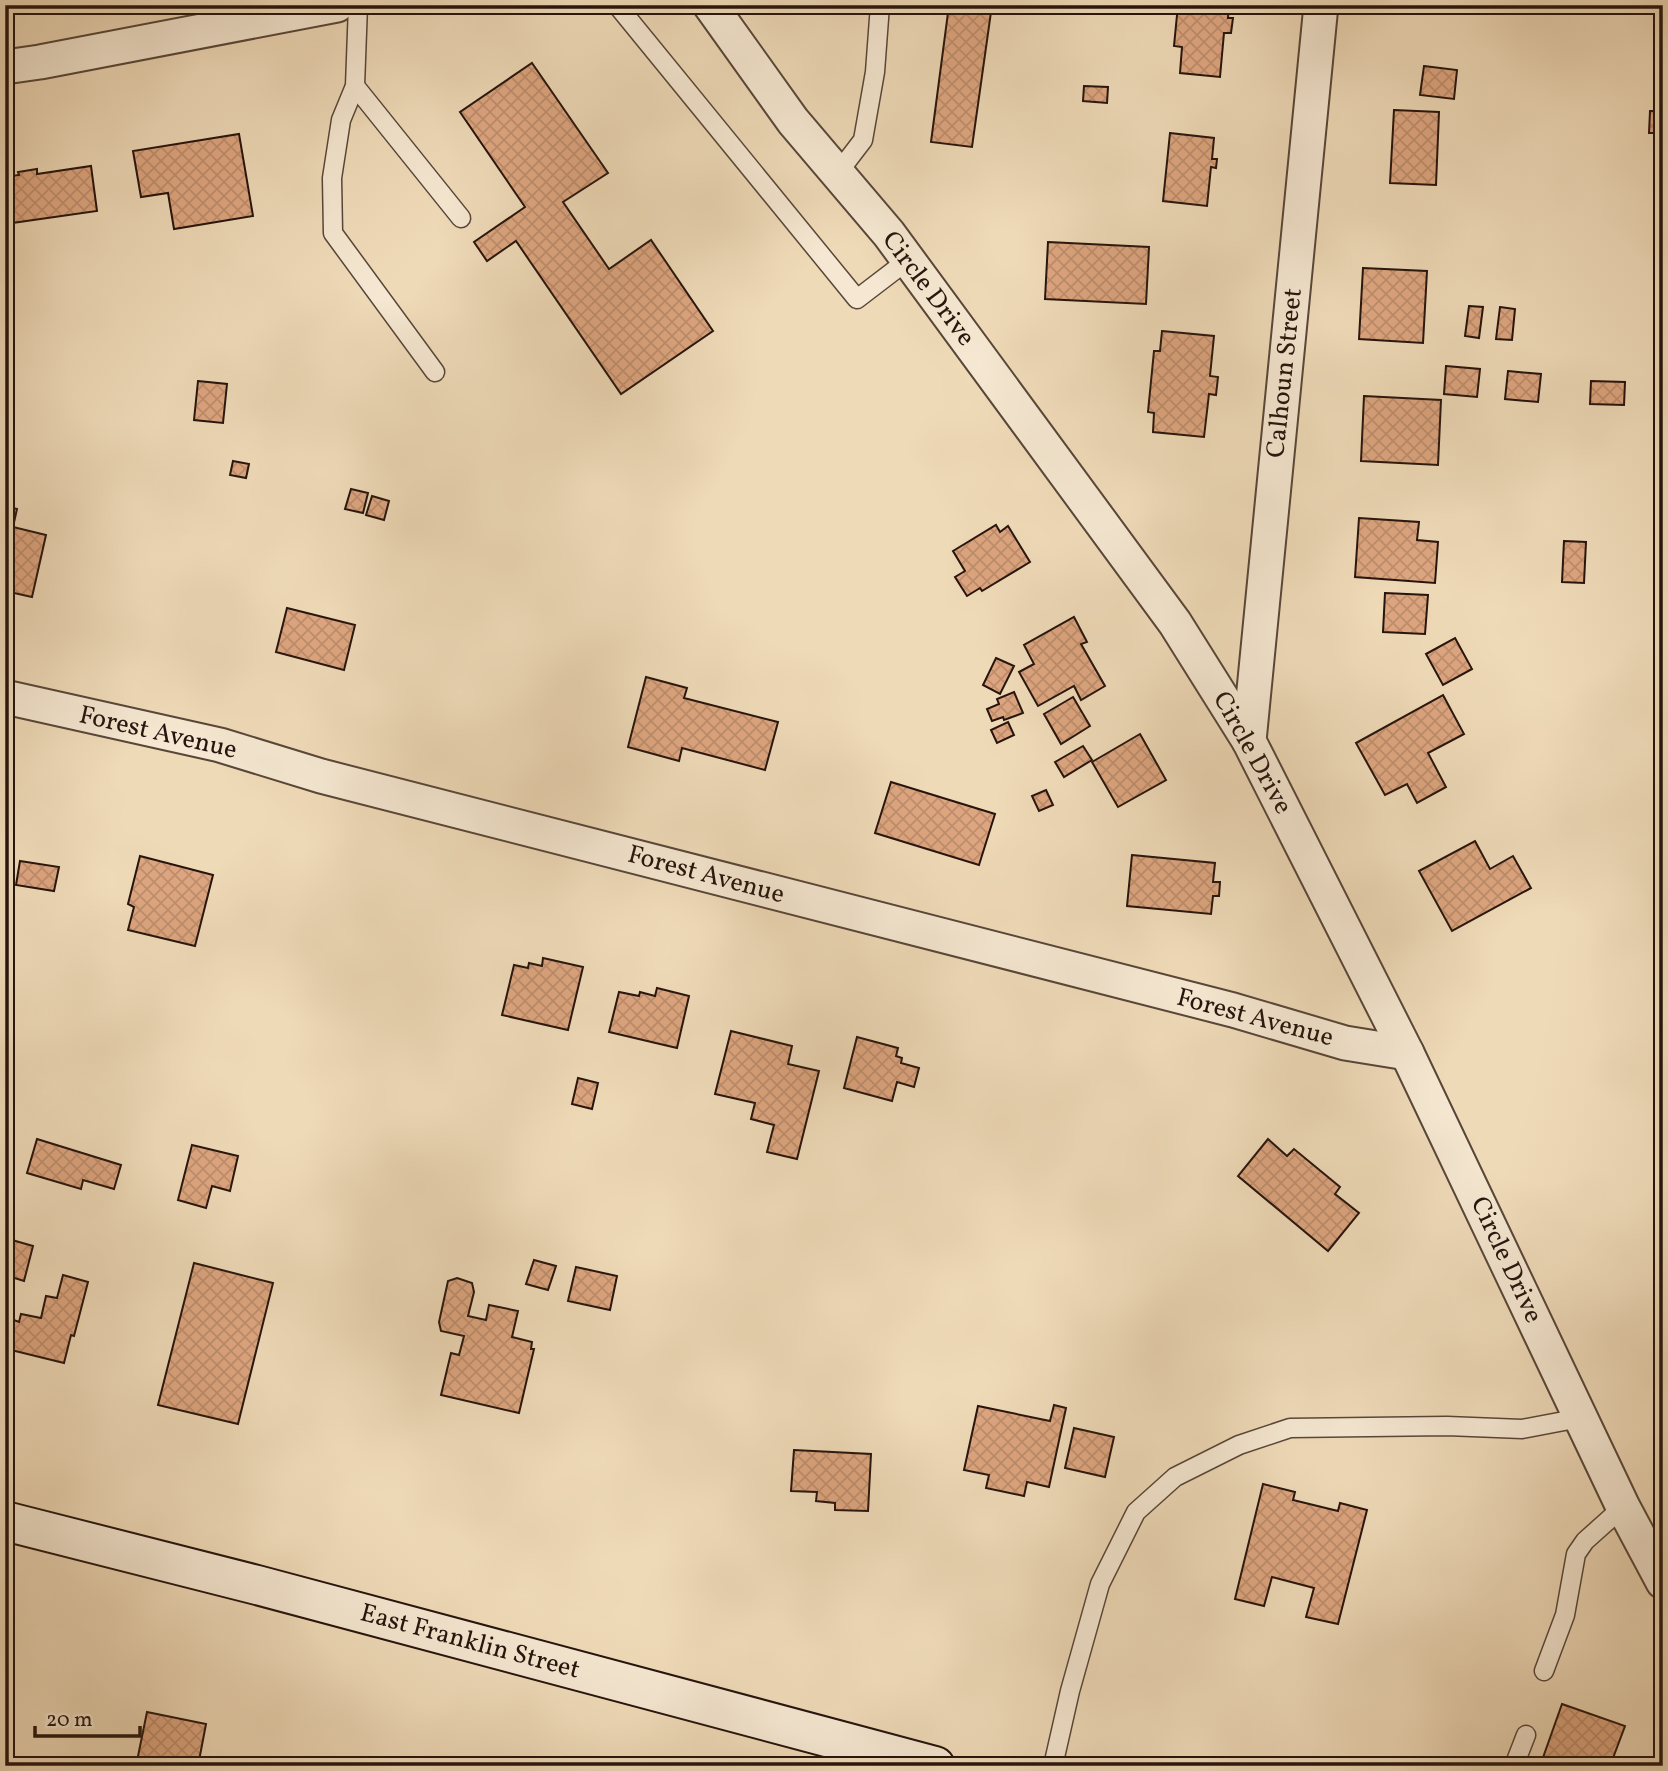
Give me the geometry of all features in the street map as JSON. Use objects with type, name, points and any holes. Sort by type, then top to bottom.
[{"type":"main road","name":"East Franklin Street","points":[[5,1521],[257,1585],[934,1766]]},
{"type":"street","points":[[5,67],[337,5]]},
{"type":"street","name":"Circle Drive","points":[[710,5],[793,121],[908,260],[1175,623],[1249,741],[1407,1053],[1623,1507],[1662,1579]]},
{"type":"street","name":"Calhoun Street","points":[[1249,741],[1321,5]]},
{"type":"street","name":"Forest Avenue","points":[[5,697],[220,745],[321,776],[1233,1010],[1345,1043],[1407,1053]]},
{"type":"lane","points":[[358,5],[355,86],[341,120],[332,178],[333,233],[435,372]]},
{"type":"lane","points":[[617,5],[857,299],[908,260]]},
{"type":"lane","points":[[837,173],[863,140],[875,72],[880,5]]},
{"type":"lane","points":[[355,86],[461,218]]},
{"type":"lane","points":[[1053,1766],[1070,1691],[1100,1584],[1136,1512],[1175,1477],[1239,1445],[1290,1428],[1447,1426],[1522,1429],[1580,1418]]},
{"type":"lane","points":[[1544,1671],[1565,1615],[1576,1554],[1585,1541],[1623,1507]]},
{"type":"lane","points":[[1514,1766],[1526,1735]]},
{"type":"building","points":[[949,5],[992,5],[972,147],[931,142]]},
{"type":"building","points":[[1178,5],[1229,5],[1228,18],[1233,18],[1231,33],[1224,33],[1220,77],[1180,73],[1182,47],[1174,46]]},
{"type":"building","points":[[532,63],[608,173],[563,202],[609,269],[651,240],[713,331],[621,394],[516,241],[487,261],[474,242],[525,207],[460,112]]},
{"type":"building","points":[[1424,66],[1457,70],[1454,99],[1420,95]]},
{"type":"building","points":[[1084,86],[1108,87],[1107,103],[1083,101]]},
{"type":"building","points":[[1394,110],[1439,112],[1436,185],[1390,183]]},
{"type":"building","points":[[1650,111],[1663,111],[1663,133],[1649,133]]},
{"type":"building","points":[[1170,133],[1214,138],[1212,159],[1217,159],[1216,168],[1211,167],[1207,206],[1163,201]]},
{"type":"building","points":[[239,134],[253,216],[174,229],[168,193],[141,197],[133,151]]},
{"type":"building","points":[[91,166],[97,211],[5,224],[5,177],[37,169],[37,174]]},
{"type":"building","points":[[1048,242],[1149,247],[1146,304],[1045,299]]},
{"type":"building","points":[[1363,268],[1427,271],[1423,343],[1359,339]]},
{"type":"building","points":[[1469,306],[1483,307],[1479,338],[1465,336]]},
{"type":"building","points":[[1500,307],[1515,309],[1512,340],[1496,339]]},
{"type":"building","points":[[1162,331],[1214,336],[1210,376],[1218,377],[1216,395],[1209,394],[1204,437],[1153,432],[1154,413],[1148,412],[1154,351],[1160,351]]},
{"type":"building","points":[[1446,366],[1480,369],[1477,397],[1444,394]]},
{"type":"building","points":[[1508,371],[1541,374],[1538,402],[1505,399]]},
{"type":"building","points":[[198,381],[227,384],[223,423],[194,420]]},
{"type":"building","points":[[1591,381],[1625,382],[1624,405],[1590,404]]},
{"type":"building","points":[[1364,396],[1441,400],[1438,465],[1361,461]]},
{"type":"building","points":[[233,461],[249,464],[246,478],[230,475]]},
{"type":"building","points":[[351,489],[368,493],[363,513],[345,509]]},
{"type":"building","points":[[372,496],[389,501],[384,520],[366,515]]},
{"type":"building","points":[[5,506],[17,509],[13,527],[46,535],[32,597],[5,591]]},
{"type":"building","points":[[1359,518],[1419,522],[1417,540],[1438,542],[1435,583],[1355,577]]},
{"type":"building","points":[[996,525],[1000,532],[1008,526],[1030,562],[982,591],[980,588],[967,596],[955,577],[965,571],[953,551]]},
{"type":"building","points":[[1564,541],[1586,542],[1584,583],[1562,582]]},
{"type":"building","points":[[1385,593],[1428,595],[1425,634],[1383,632]]},
{"type":"building","points":[[287,608],[355,625],[344,670],[276,652]]},
{"type":"building","points":[[1074,617],[1087,642],[1081,644],[1105,686],[1081,700],[1074,686],[1038,706],[1019,672],[1034,664],[1024,645]]},
{"type":"building","points":[[1455,638],[1472,669],[1443,685],[1426,654]]},
{"type":"building","points":[[996,658],[1014,666],[1000,694],[983,685]]},
{"type":"building","points":[[646,677],[687,688],[684,698],[778,722],[765,770],[682,748],[679,761],[628,747]]},
{"type":"building","points":[[1014,692],[1023,713],[992,721],[987,709],[999,704],[997,699]]},
{"type":"building","points":[[1443,695],[1464,734],[1428,753],[1446,787],[1417,803],[1407,784],[1385,795],[1356,743]]},
{"type":"building","points":[[1073,697],[1090,726],[1061,744],[1044,714]]},
{"type":"building","points":[[1008,722],[1014,735],[997,743],[991,730]]},
{"type":"building","points":[[1140,734],[1166,780],[1118,807],[1092,762]]},
{"type":"building","points":[[1083,746],[1092,760],[1064,777],[1055,762]]},
{"type":"building","points":[[891,782],[995,814],[979,865],[875,833]]},
{"type":"building","points":[[1046,790],[1053,805],[1039,811],[1032,796]]},
{"type":"building","points":[[1475,841],[1490,869],[1513,856],[1531,888],[1452,931],[1419,871]]},
{"type":"building","points":[[1132,855],[1215,863],[1213,882],[1220,882],[1219,896],[1213,896],[1211,914],[1127,906]]},
{"type":"building","points":[[140,856],[213,875],[195,946],[128,930],[134,907],[128,904]]},
{"type":"building","points":[[20,861],[59,867],[54,891],[16,885]]},
{"type":"building","points":[[543,958],[583,967],[568,1030],[502,1015],[514,965],[528,968],[529,963],[542,966]]},
{"type":"building","points":[[657,988],[689,996],[677,1048],[609,1032],[619,992],[639,996],[640,992],[655,996]]},
{"type":"building","points":[[731,1031],[792,1046],[788,1064],[819,1071],[797,1159],[767,1152],[774,1125],[751,1119],[755,1103],[715,1094]]},
{"type":"building","points":[[857,1037],[898,1048],[896,1056],[902,1058],[901,1063],[919,1068],[914,1087],[897,1082],[892,1101],[844,1088]]},
{"type":"building","points":[[578,1078],[598,1083],[592,1109],[572,1104]]},
{"type":"building","points":[[37,1139],[121,1165],[114,1189],[83,1180],[81,1189],[27,1173]]},
{"type":"building","points":[[1268,1139],[1287,1156],[1294,1149],[1340,1187],[1335,1194],[1359,1213],[1328,1251],[1238,1176]]},
{"type":"building","points":[[192,1145],[238,1156],[230,1191],[212,1186],[206,1208],[178,1200]]},
{"type":"building","points":[[5,1238],[33,1246],[24,1281],[5,1275]]},
{"type":"building","points":[[534,1260],[556,1266],[548,1290],[526,1284]]},
{"type":"building","points":[[194,1263],[273,1283],[238,1424],[158,1405]]},
{"type":"building","points":[[576,1267],[617,1276],[610,1310],[568,1301]]},
{"type":"building","points":[[63,1275],[88,1282],[64,1363],[7,1349],[14,1320],[19,1322],[21,1314],[41,1318],[46,1296],[57,1298]]},
{"type":"building","points":[[457,1278],[472,1283],[474,1292],[468,1316],[486,1320],[489,1305],[518,1311],[512,1337],[532,1342],[531,1349],[534,1349],[519,1413],[441,1395],[451,1353],[459,1355],[464,1336],[441,1331],[439,1322],[448,1281]]},
{"type":"building","points":[[1054,1405],[1066,1408],[1049,1487],[1027,1482],[1024,1496],[986,1488],[989,1475],[964,1470],[978,1406],[1050,1421]]},
{"type":"building","points":[[1074,1428],[1114,1437],[1105,1477],[1065,1468]]},
{"type":"building","points":[[794,1450],[871,1454],[868,1511],[835,1510],[835,1503],[816,1501],[817,1492],[791,1491]]},
{"type":"building","points":[[1263,1484],[1295,1492],[1293,1500],[1338,1511],[1340,1503],[1367,1510],[1338,1624],[1306,1617],[1314,1588],[1272,1577],[1264,1606],[1235,1599]]},
{"type":"building","points":[[1562,1704],[1625,1726],[1610,1766],[1540,1766]]},
{"type":"building","points":[[147,1712],[206,1724],[198,1766],[136,1766]]}]
